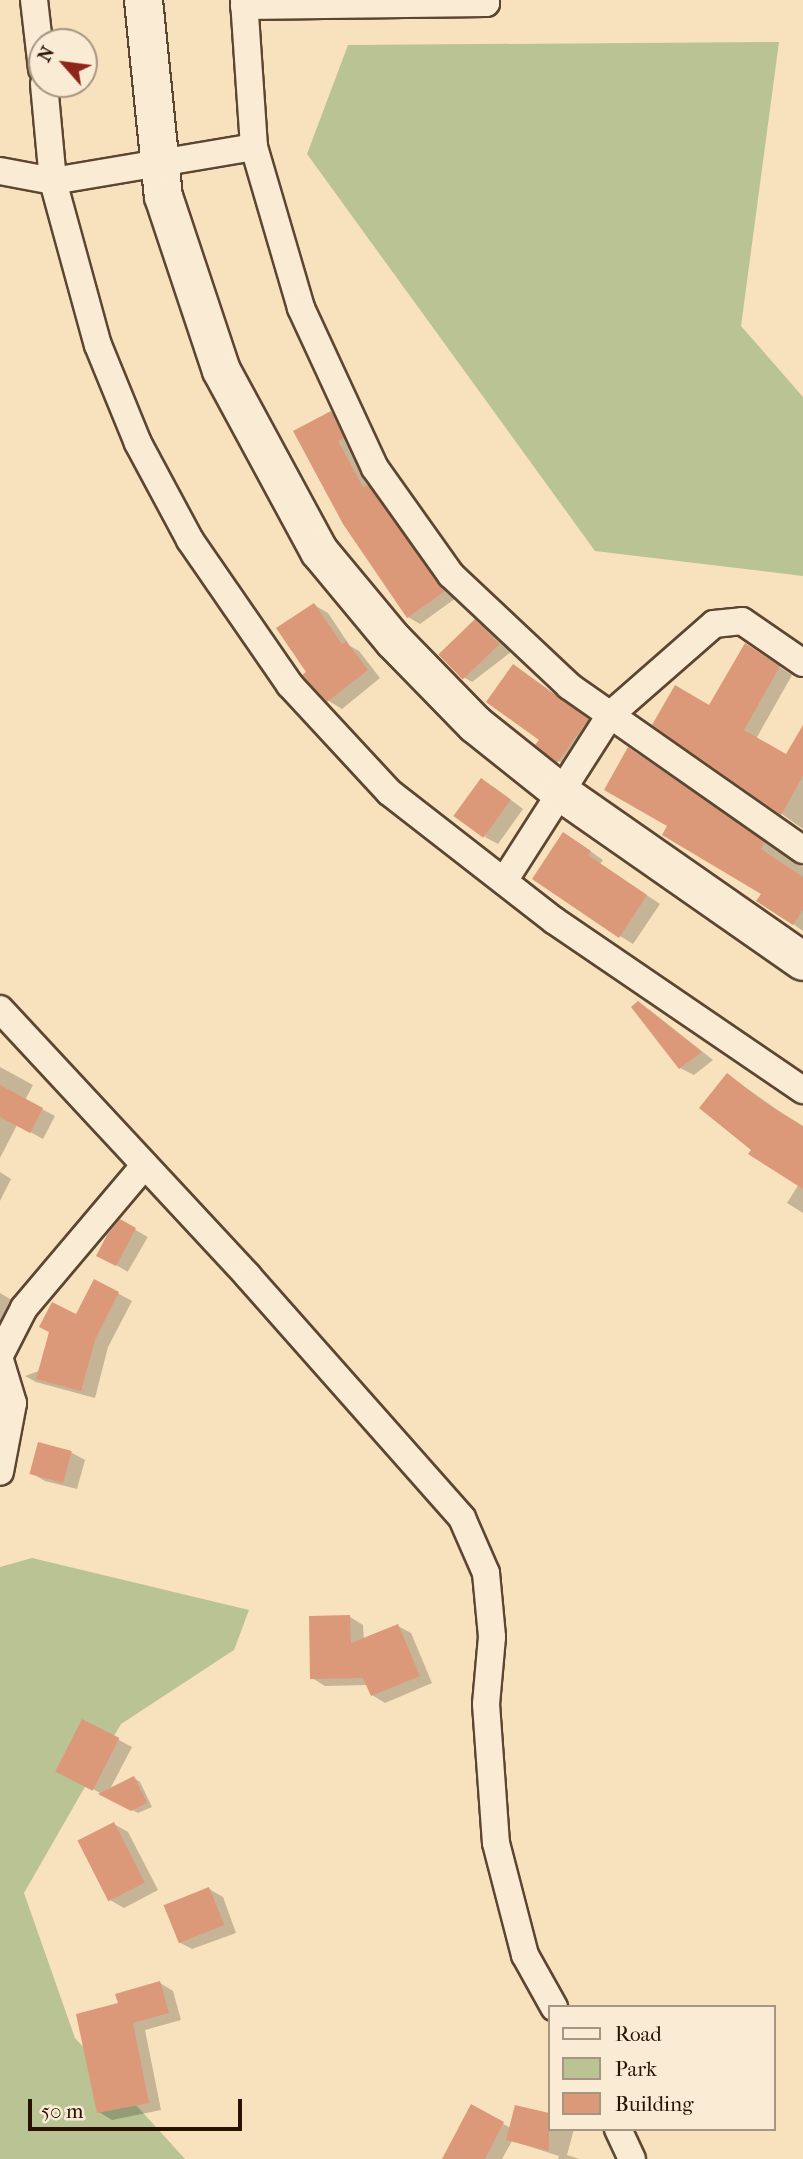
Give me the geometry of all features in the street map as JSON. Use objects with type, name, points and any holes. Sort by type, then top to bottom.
[{"type":"street","points":[[34,0],[37,28]]},
{"type":"street","points":[[143,0],[163,196],[221,370],[319,551],[393,640],[475,724],[559,790],[803,961]]},
{"type":"street","points":[[486,0],[486,4],[244,3],[254,147],[301,308],[375,468],[451,575],[569,686],[803,850]]},
{"type":"street","points":[[45,98],[53,181],[98,345],[138,443],[190,540],[299,695],[389,792],[555,921],[803,1090]]},
{"type":"street","points":[[0,171],[53,181],[254,147]]},
{"type":"street","points":[[504,881],[559,790],[610,715],[713,624],[742,621],[803,663]]},
{"type":"street","points":[[0,1009],[145,1165],[462,1518],[486,1573],[492,1637],[486,1704],[496,1843],[524,1955],[553,2005]]},
{"type":"street","points":[[0,1355],[24,1308],[145,1165]]},
{"type":"street","points":[[0,1360],[13,1404],[0,1472]]},
{"type":"street","points":[[619,2131],[632,2159]]},
{"type":"green space","points":[[779,42],[741,326],[803,397],[803,576],[595,551],[307,154],[348,45]]},
{"type":"green space","points":[[32,1558],[249,1610],[234,1650],[121,1724],[24,1893],[75,2038],[185,2159],[0,2159],[0,1567]]},
{"type":"building","points":[[331,411],[344,438],[338,441],[363,487],[368,485],[445,591],[407,618],[343,524],[293,431]]},
{"type":"building","points":[[314,603],[342,644],[346,641],[368,670],[327,702],[302,675],[306,672],[276,628]]},
{"type":"building","points":[[475,619],[499,644],[463,680],[438,654]]},
{"type":"building","points":[[745,643],[780,666],[744,730],[786,754],[803,725],[803,776],[781,815],[652,725],[675,685],[709,705]]},
{"type":"building","points":[[513,664],[589,719],[557,763],[535,745],[539,740],[486,702]]},
{"type":"building","points":[[628,747],[765,842],[761,849],[803,877],[803,910],[793,925],[756,901],[761,894],[662,835],[667,826],[604,790]]},
{"type":"building","points":[[481,778],[511,800],[483,838],[453,816]]},
{"type":"building","points":[[563,832],[591,851],[588,855],[647,895],[619,938],[532,879]]},
{"type":"building","points":[[638,1001],[702,1052],[679,1069],[631,1007]]},
{"type":"building","points":[[727,1073],[764,1102],[803,1126],[803,1189],[748,1154],[751,1150],[699,1108]]},
{"type":"building","points":[[0,1085],[43,1108],[30,1133],[0,1117]]},
{"type":"building","points":[[120,1219],[136,1228],[116,1266],[96,1256],[107,1235]]},
{"type":"building","points":[[94,1279],[119,1292],[95,1340],[81,1391],[36,1379],[49,1332],[39,1327],[52,1302],[76,1314]]},
{"type":"building","points":[[38,1442],[72,1451],[63,1483],[29,1474]]},
{"type":"building","points":[[350,1615],[351,1643],[398,1624],[420,1676],[371,1696],[363,1678],[310,1679],[309,1616]]},
{"type":"building","points":[[82,1719],[119,1738],[93,1791],[55,1772]]},
{"type":"building","points":[[134,1776],[147,1803],[131,1811],[98,1794]]},
{"type":"building","points":[[114,1822],[145,1883],[108,1901],[77,1841]]},
{"type":"building","points":[[209,1887],[224,1925],[179,1943],[164,1905]]},
{"type":"building","points":[[160,1981],[169,2013],[133,2023],[149,2103],[97,2113],[76,2014],[118,2003],[115,1994]]},
{"type":"building","points":[[471,2104],[504,2122],[485,2159],[442,2159]]},
{"type":"building","points":[[515,2105],[548,2113],[549,2151],[506,2140]]}]
